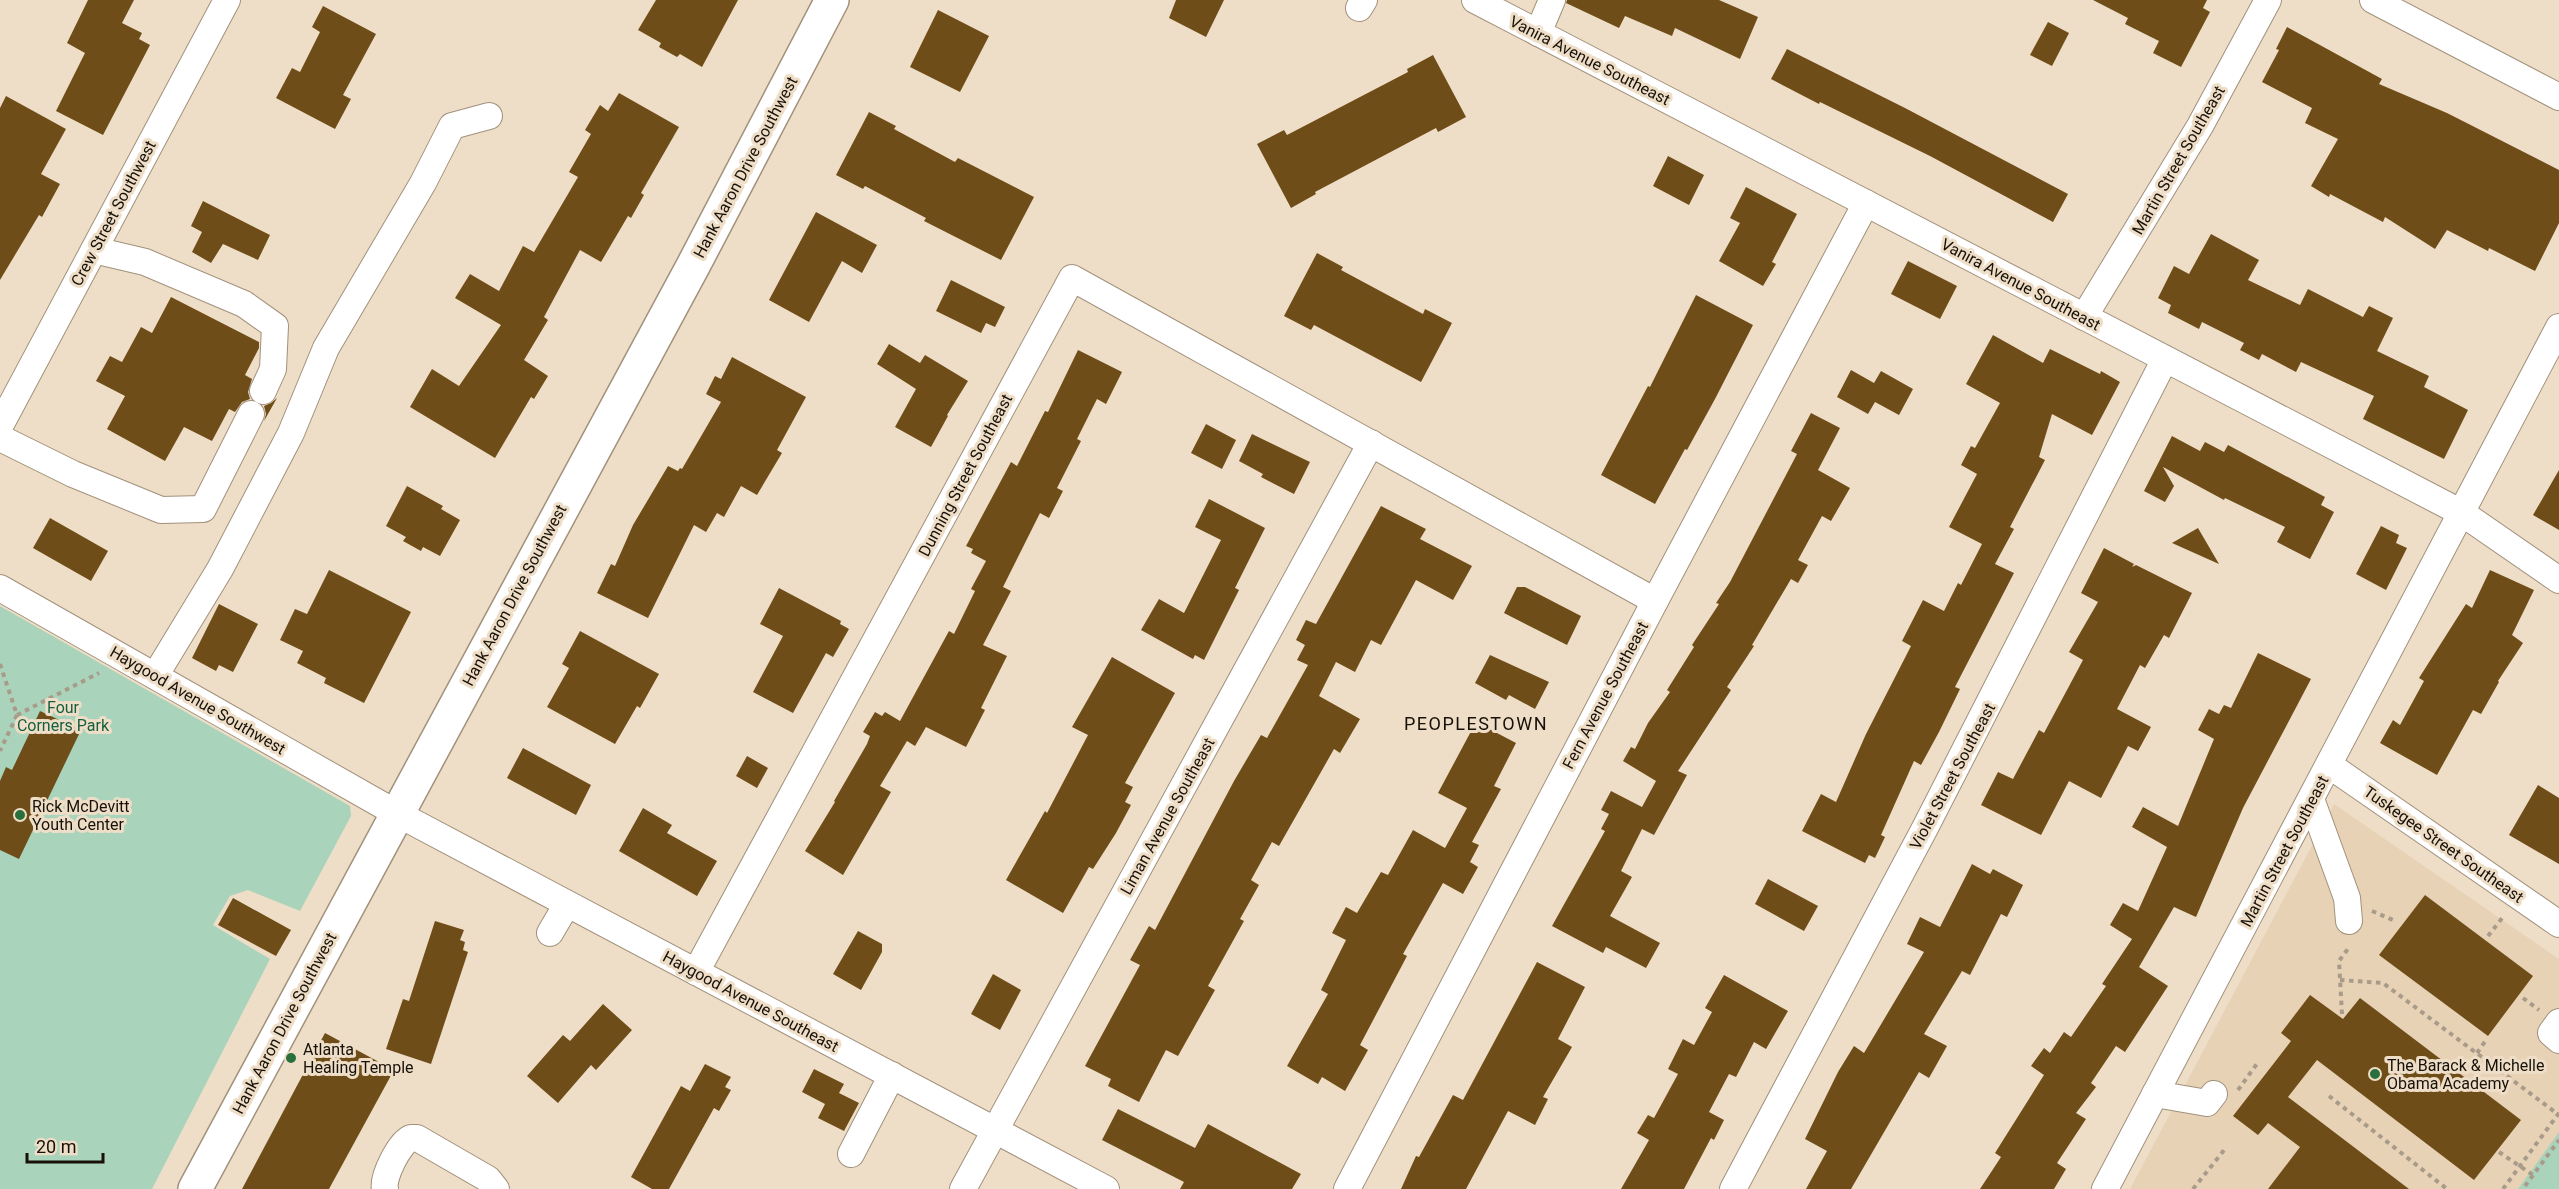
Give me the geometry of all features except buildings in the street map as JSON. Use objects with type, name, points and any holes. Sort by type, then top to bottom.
[{"type":"main road","name":"Hank Aaron Drive Southwest","points":[[195,1189],[687,276],[832,0]]},
{"type":"street","name":"Crew Street Southwest","points":[[0,426],[227,0]]},
{"type":"street","name":"Vanira Avenue Southeast","points":[[1475,0],[2462,513],[2559,580]]},
{"type":"street","points":[[1538,33],[1552,0]]},
{"type":"street","name":"Martin Street Southeast","points":[[2084,317],[2200,126],[2268,0]]},
{"type":"street","points":[[2373,0],[2559,97]]},
{"type":"street","points":[[155,676],[220,569],[291,433],[326,348],[423,183],[452,126],[489,116]]},
{"type":"street","name":"Fern Avenue Southeast","points":[[1347,1189],[1866,203]]},
{"type":"street","points":[[94,250],[145,262],[244,304],[275,326],[273,369],[263,391]]},
{"type":"street","name":"Dunning Street Southeast","points":[[696,972],[1072,278],[1371,443]]},
{"type":"street","name":"Martin Street Southeast","points":[[2105,1189],[2559,327]]},
{"type":"street","name":"Violet Street Southeast","points":[[1733,1189],[1941,797],[2165,359]]},
{"type":"street","points":[[0,438],[73,474],[161,510],[203,509],[251,414]]},
{"type":"street","points":[[1371,443],[1655,601]]},
{"type":"street","name":"Liman Avenue Southeast","points":[[963,1189],[1371,443]]},
{"type":"street","name":"Haygood Avenue Southwest","points":[[0,588],[396,813]]},
{"type":"street","name":"Tuskegee Street Southeast","points":[[2329,765],[2559,924]]},
{"type":"street","points":[[2311,799],[2347,898],[2356,915]]},
{"type":"street","name":"Haygood Avenue Southeast","points":[[396,813],[1106,1189]]},
{"type":"street","points":[[550,933],[567,904]]},
{"type":"street","points":[[2559,1022],[2551,1033],[2559,1040]]},
{"type":"street","points":[[851,1154],[892,1076]]},
{"type":"street","points":[[2155,1094],[2207,1103],[2214,1094]]},
{"type":"street","points":[[385,1189],[386,1176],[402,1144],[411,1137],[417,1138],[488,1179],[496,1189]]},
{"type":"path","points":[[0,664],[17,715]]},
{"type":"path","points":[[0,751],[17,715],[100,673],[105,664]]},
{"type":"path","points":[[2488,936],[2505,914]]},
{"type":"path","points":[[2356,915],[2393,920]]},
{"type":"path","points":[[2340,980],[2383,983],[2559,1114],[2503,1189]]},
{"type":"path","points":[[2341,996],[2342,1014]]},
{"type":"path","points":[[2477,1053],[2486,1040]]},
{"type":"path","points":[[2329,1096],[2446,1189]]},
{"type":"path","points":[[2525,1186],[2559,1140]]},
{"type":"path","points":[[2193,1189],[2225,1149]]},
{"type":"path","points":[[2499,1152],[2533,1175]]},
{"type":"shaded area","name":"The Barack & Michelle Obama Academy","points":[[2334,804],[2559,959],[2559,1189],[2130,1189]]},
{"type":"green space","name":"Four Corners Park","points":[[0,606],[350,806],[351,816],[300,911],[248,890],[230,896],[213,925],[270,959],[152,1189],[0,1189]]},
{"type":"green space","points":[[2559,1132],[2559,1189],[2518,1189]]},
{"type":"place","name":"Rick McDevitt Youth Center","points":[[20,815]]},
{"type":"place","name":"Atlanta Healing Temple","points":[[291,1058]]},
{"type":"place","name":"The Barack & Michelle Obama Academy","points":[[2375,1074]]},
{"type":"district","name":"PEOPLESTOWN","points":[[1476,724]]}]
